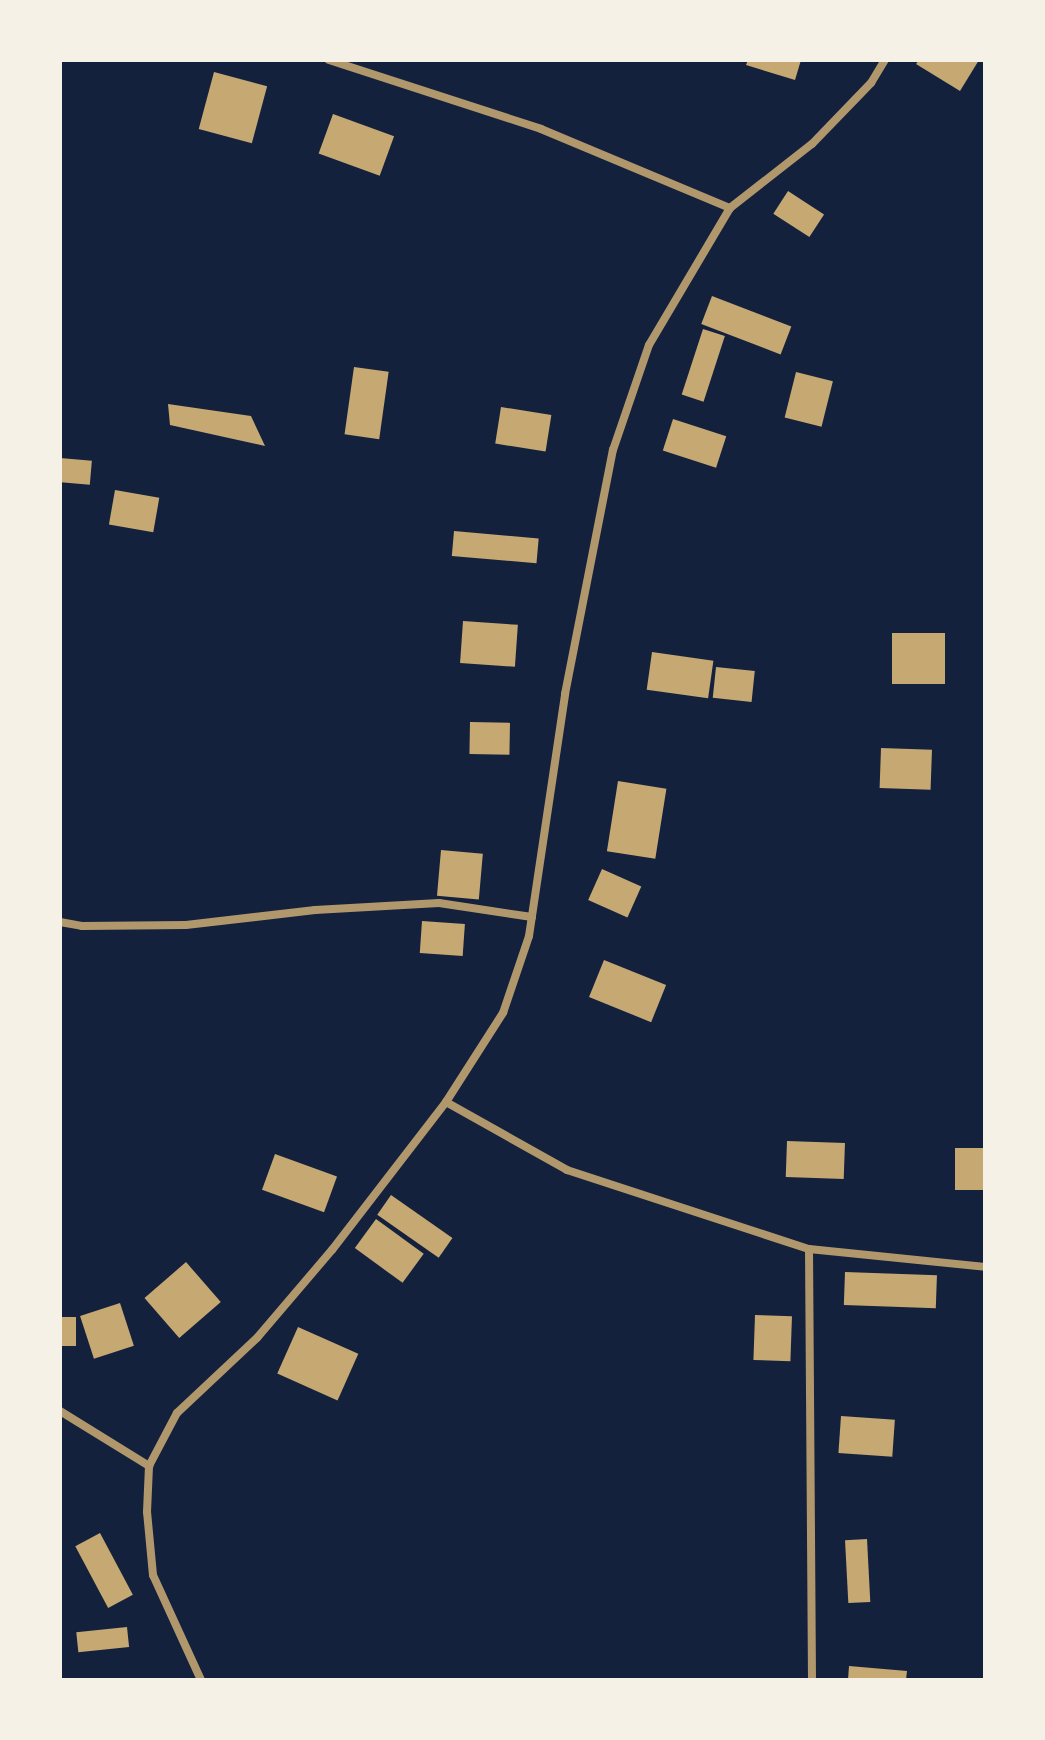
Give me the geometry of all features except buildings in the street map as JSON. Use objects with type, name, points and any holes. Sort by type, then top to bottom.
[{"type":"street","points":[[329,60],[541,129],[730,208]]},
{"type":"street","points":[[201,1680],[153,1575],[147,1512],[149,1466],[177,1413],[257,1338],[332,1250],[446,1102],[503,1013],[532,917],[565,694],[613,450],[649,345],[730,208],[812,144],[871,83],[885,60]]},
{"type":"street","points":[[60,922],[82,926],[186,925],[315,910],[439,903],[532,917]]},
{"type":"street","points":[[446,1102],[567,1170],[809,1249],[985,1267]]},
{"type":"street","points":[[809,1249],[812,1680]]},
{"type":"street","points":[[60,1411],[149,1466]]}]
